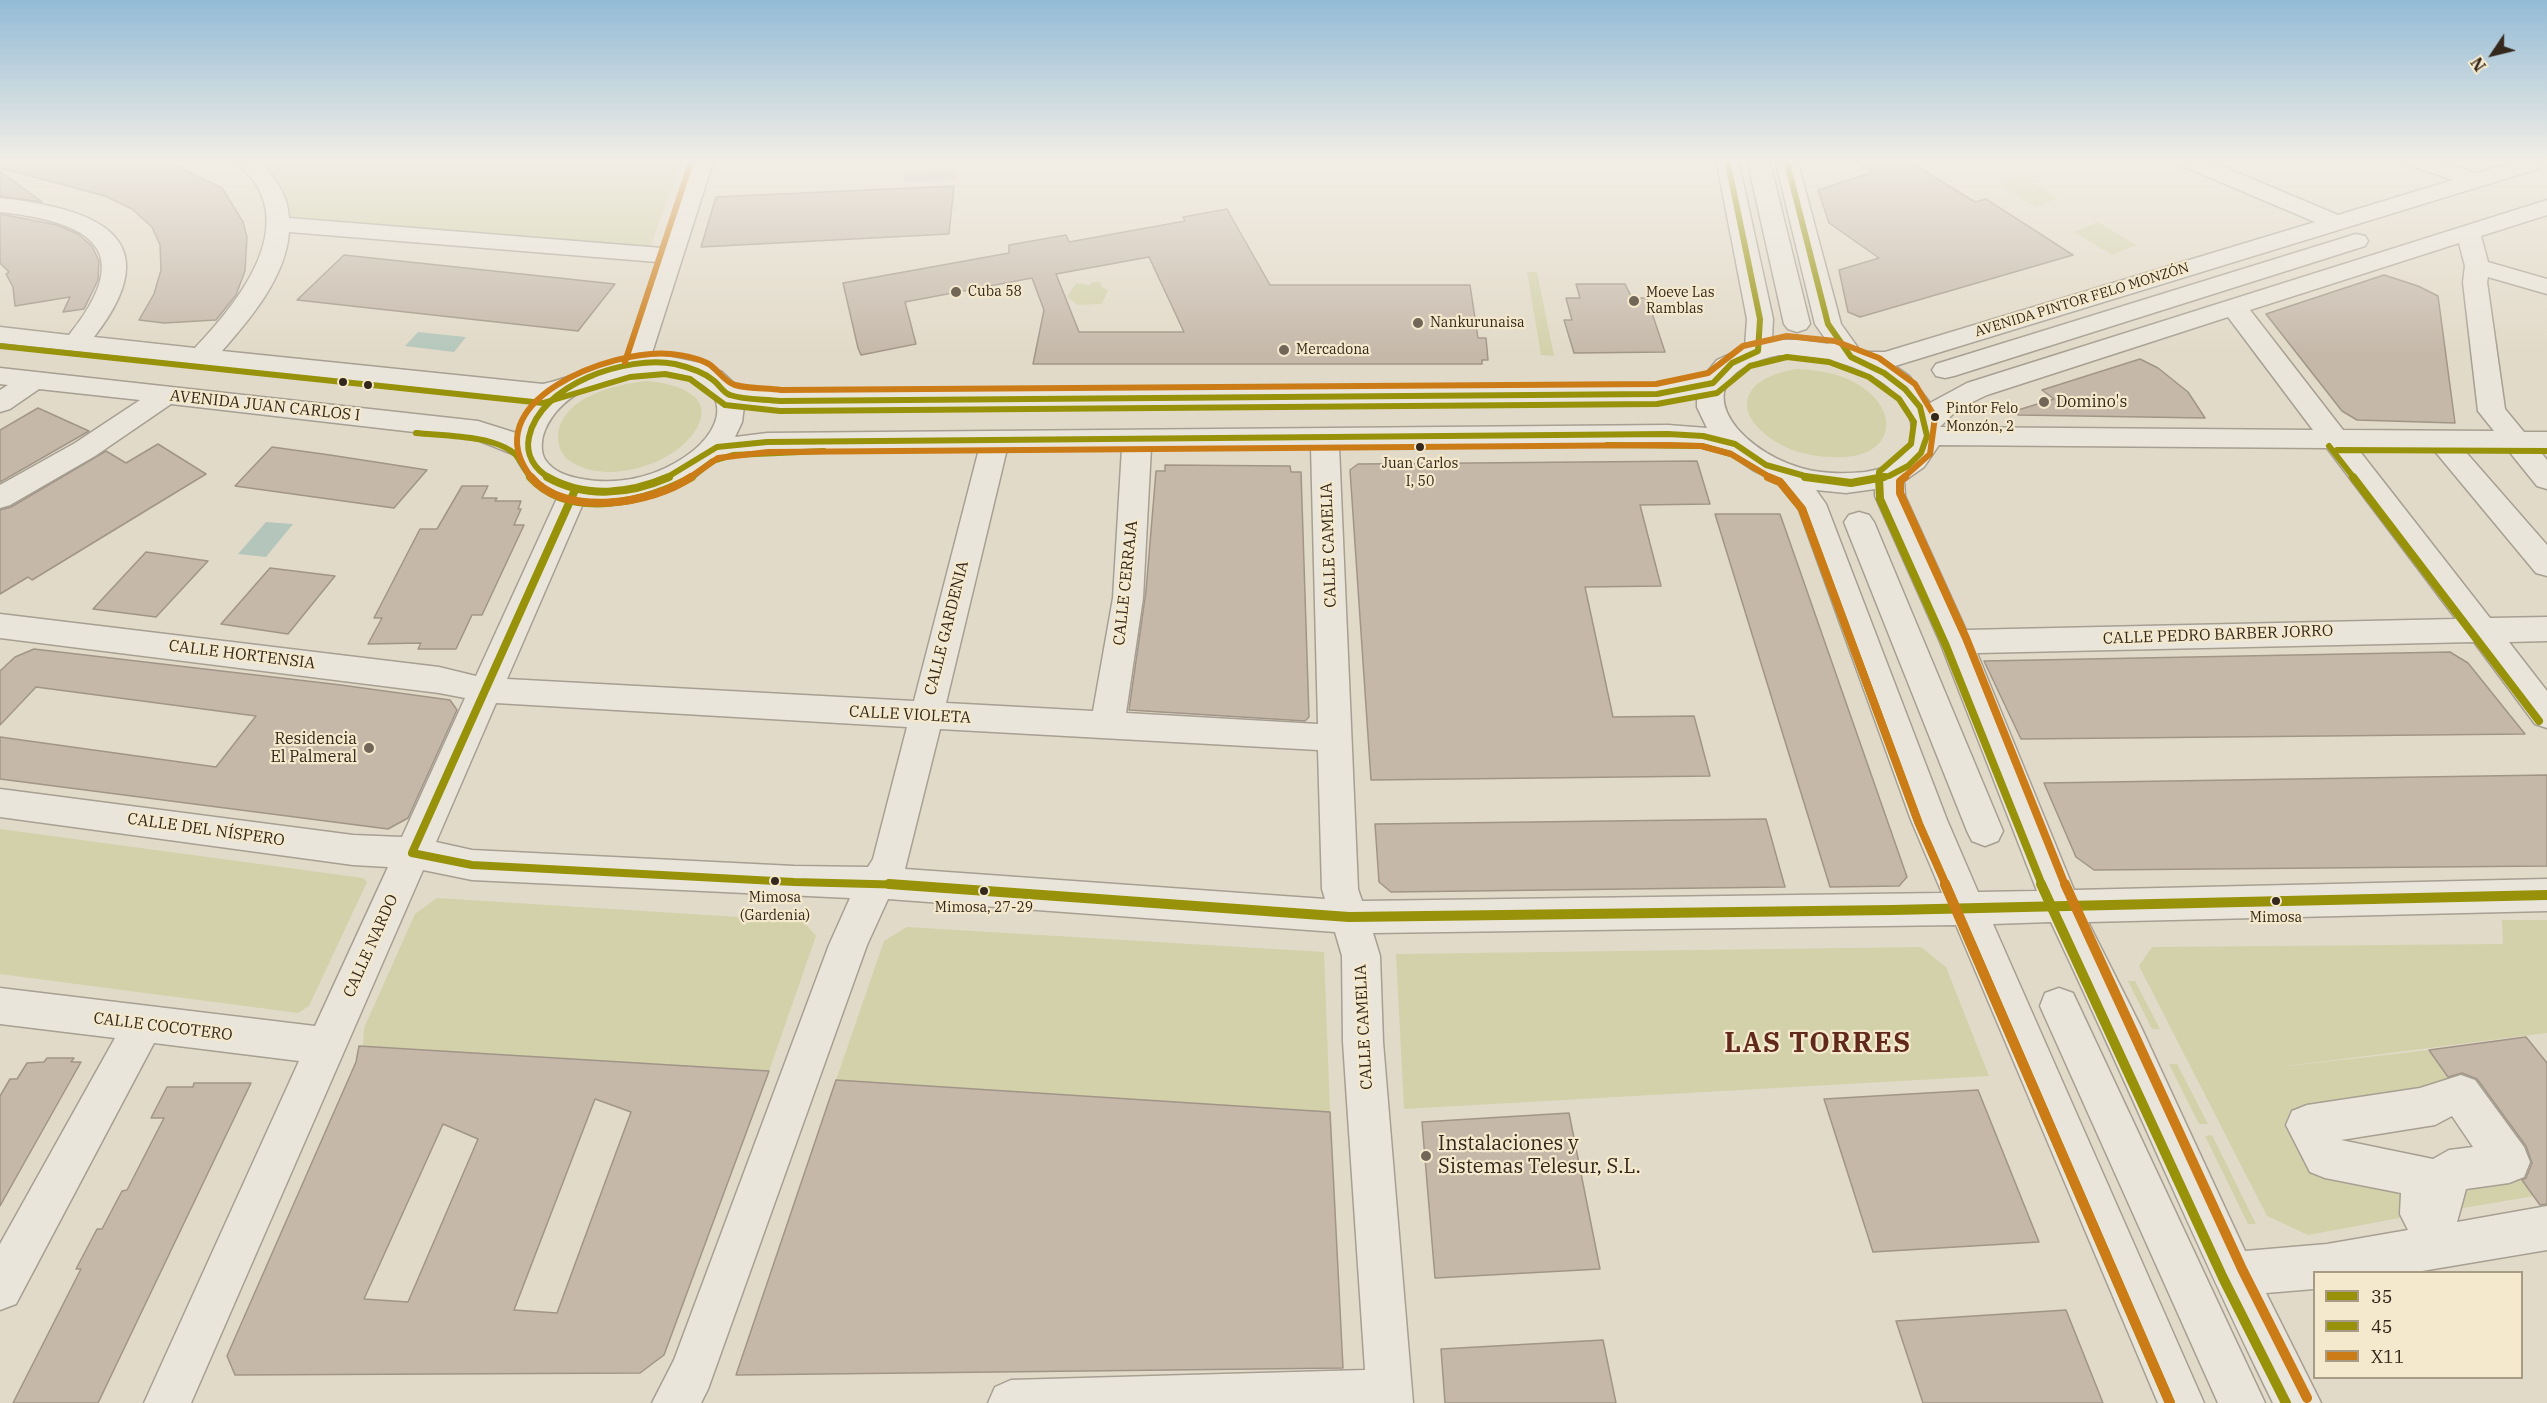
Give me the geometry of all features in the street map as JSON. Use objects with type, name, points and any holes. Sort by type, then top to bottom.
[{"type":"street","points":[[76,343],[100,315],[114,284],[117,270],[110,246],[94,229],[85,224]]},
{"type":"street","points":[[635,365],[681,224]]},
{"type":"street","points":[[1741,224],[1760,319],[1758,351]]},
{"type":"street","points":[[1773,224],[1797,324]]},
{"type":"street","points":[[1803,224],[1828,324],[1855,358]]},
{"type":"street","name":"AVENIDA PINTOR FELO MONZÓN","points":[[1855,358],[1901,358],[1939,344],[2333,224]]},
{"type":"street","name":"AVENIDA PINTOR FELO MONZÓN","points":[[1946,370],[2406,224]]},
{"type":"street","points":[[1927,431],[1920,407],[1905,388],[1884,373],[1855,358],[1803,347],[1758,351],[1738,358],[1722,369],[1713,383],[1710,398],[1712,413],[1721,429],[1735,444],[1758,460],[1786,473],[1807,479],[1851,483],[1889,476],[1908,466],[1921,453],[1927,431],[1937,410],[1949,400],[2489,224]]},
{"type":"street","points":[[202,357],[225,333],[259,283],[273,254],[279,225],[671,256]]},
{"type":"street","points":[[2468,231],[2476,274],[2492,411],[2547,479]]},
{"type":"street","points":[[2413,249],[2466,268],[2476,274],[2547,287]]},
{"type":"street","points":[[2233,306],[2547,715]]},
{"type":"street","points":[[0,335],[543,393],[572,386],[602,373],[635,365],[666,363],[694,368],[716,379],[729,395],[732,412],[726,430],[713,449],[673,476],[644,486],[607,492],[575,490],[551,481],[542,474],[534,467],[527,449],[528,433],[537,416],[552,400],[572,386]]},
{"type":"street","name":"AVENIDA JUAN CARLOS I","points":[[0,355],[501,410]]},
{"type":"street","name":"AVENIDA JUAN CARLOS I","points":[[0,376],[478,430],[512,441],[527,449]]},
{"type":"street","points":[[0,403],[34,380]]},
{"type":"street","points":[[729,395],[780,401],[1657,394],[1713,383]]},
{"type":"street","points":[[0,498],[77,456],[130,422],[165,395]]},
{"type":"street","points":[[766,420],[1670,415]]},
{"type":"street","points":[[1927,431],[2337,440],[2547,441]]},
{"type":"street","points":[[713,449],[767,442],[1668,434],[1703,436],[1735,444]]},
{"type":"street","name":"CALLE CAMELIA","points":[[1325,438],[1340,888],[1361,956],[1363,1042],[1389,1398]]},
{"type":"street","name":"CALLE CERRAJA","points":[[1107,726],[1128,598],[1137,439]]},
{"type":"street","name":"CALLE GARDENIA","points":[[675,1403],[692,1373],[848,945],[890,862],[995,441]]},
{"type":"street","points":[[2441,441],[2547,565]]},
{"type":"street","points":[[1786,473],[1811,504],[1929,820],[2181,1403]]},
{"type":"street","points":[[1889,476],[1890,496],[1956,642],[2062,906],[2127,1040],[2233,1274],[2298,1403]]},
{"type":"street","name":"CALLE NARDO","points":[[167,1403],[575,490]]},
{"type":"street","points":[[1859,522],[1985,831]]},
{"type":"street","name":"CALLE PEDRO BARBER JORRO","points":[[1956,642],[2547,629]]},
{"type":"street","name":"CALLE HORTENSIA","points":[[5,633],[439,680],[484,690]]},
{"type":"street","name":"CALLE VIOLETA","points":[[484,690],[926,717],[1336,738]]},
{"type":"street","name":"CALLE DEL NÍSPERO","points":[[0,803],[353,850],[412,853],[472,865],[794,882],[879,883],[1349,917],[1967,908],[2547,895]]},
{"type":"street","name":"CALLE COCOTERO","points":[[0,1006],[326,1046]]},
{"type":"street","points":[[2059,1006],[2242,1403]]},
{"type":"street","points":[[0,1288],[143,1025]]},
{"type":"street","points":[[2461,1094],[2509,1162],[2449,1171],[2440,1212],[2421,1214],[2424,1176],[2325,1157],[2307,1125],[2434,1105],[2435,1101],[2461,1094]]},
{"type":"street","points":[[2233,1274],[2327,1266],[2547,1228]]},
{"type":"street","points":[[1011,1403],[1389,1398]]},
{"type":"green space","points":[[323,224],[658,224],[650,248]]},
{"type":"green space","points":[[2092,224],[2102,224],[2136,245],[2112,255],[2074,232]]},
{"type":"green space","points":[[1527,272],[1537,272],[1554,356],[1541,355]]},
{"type":"green space","points":[[1093,282],[1101,282],[1102,287],[1108,290],[1102,304],[1078,305],[1067,297],[1076,283],[1089,285]]},
{"type":"green space","points":[[1797,369],[1814,370],[1847,379],[1874,397],[1882,408],[1886,420],[1886,431],[1881,440],[1873,448],[1861,454],[1828,457],[1794,450],[1778,443],[1762,431],[1752,419],[1747,408],[1748,397],[1764,380],[1779,373]]},
{"type":"green space","points":[[645,381],[677,387],[696,398],[701,406],[701,416],[697,428],[687,441],[656,462],[618,472],[582,467],[563,455],[558,439],[560,425],[567,413],[577,404],[604,390]]},
{"type":"green space","points":[[0,829],[363,878],[367,882],[309,1006],[298,1013],[0,974]]},
{"type":"green space","points":[[437,898],[803,921],[816,936],[769,1071],[363,1046],[364,1028],[415,914]]},
{"type":"green space","points":[[2502,920],[2547,920],[2547,1033],[2272,1068],[2429,1050],[2461,1094],[2307,1125],[2292,1103],[2336,1178],[2424,1176],[2421,1214],[2308,1235],[2267,1216],[2139,966],[2152,947],[2503,944]]},
{"type":"green space","points":[[907,927],[1324,952],[1330,1112],[836,1080],[884,941]]},
{"type":"green space","points":[[1921,947],[1946,967],[1989,1076],[1404,1109],[1396,954]]},
{"type":"green space","points":[[2128,981],[2135,981],[2160,1029],[2152,1029]]},
{"type":"green space","points":[[2169,1064],[2177,1064],[2208,1124],[2199,1124]]},
{"type":"green space","points":[[2212,1135],[2256,1224],[2248,1224],[2205,1136]]},
{"type":"green space","points":[[2509,1162],[2534,1196],[2440,1212],[2449,1171]]},
{"type":"shaded area","points":[[418,332],[466,337],[454,352],[405,346]]},
{"type":"shaded area","points":[[266,522],[293,524],[266,557],[238,554]]},
{"type":"building","points":[[0,224],[54,224],[78,234],[92,246],[99,261],[98,280],[84,309],[63,312],[70,297],[15,306],[13,287],[6,274],[9,272],[0,263]]},
{"type":"building","points":[[149,224],[244,224],[247,237],[245,271],[236,295],[216,320],[164,323],[139,320],[154,294],[161,270],[160,245]]},
{"type":"building","points":[[708,224],[950,224],[949,234],[701,247]]},
{"type":"building","points":[[1166,224],[1236,224],[1270,285],[1470,285],[1478,338],[1486,338],[1488,360],[1482,360],[1482,364],[1033,364],[1044,310],[1032,278],[905,302],[916,344],[861,355],[843,283],[1009,253],[1009,245],[1066,235],[1069,242]],"holes":[[[1149,257],[1184,332],[1079,332],[1056,274]]]},
{"type":"building","points":[[1831,224],[2026,224],[2073,255],[1860,317],[1848,312],[1839,270],[1879,258]]},
{"type":"building","points":[[344,255],[615,284],[578,331],[297,300]]},
{"type":"building","points":[[2384,275],[2418,286],[2438,296],[2455,423],[2357,420],[2342,411],[2266,314]]},
{"type":"building","points":[[1576,284],[1625,284],[1632,298],[1647,298],[1665,352],[1574,353],[1564,320],[1572,320],[1566,298],[1580,298]]},
{"type":"building","points":[[2140,359],[2158,368],[2188,392],[2205,418],[2018,415],[2018,410],[2054,399],[2042,390]]},
{"type":"building","points":[[38,408],[89,431],[0,482],[0,430]]},
{"type":"building","points":[[158,444],[206,474],[32,580],[28,577],[0,594],[0,510],[11,507],[106,451],[126,463]]},
{"type":"building","points":[[272,447],[427,470],[394,508],[235,486]]},
{"type":"building","points":[[1697,461],[1710,504],[1640,505],[1661,586],[1585,587],[1613,717],[1694,716],[1710,776],[1371,780],[1350,470],[1358,464]]},
{"type":"building","points":[[1165,465],[1290,466],[1291,472],[1301,472],[1309,717],[1305,721],[1129,710],[1146,591],[1156,471],[1165,471]]},
{"type":"building","points":[[462,486],[488,486],[482,498],[497,498],[495,501],[521,501],[518,509],[521,509],[514,525],[524,525],[482,615],[472,615],[456,649],[418,649],[421,643],[368,644],[382,618],[374,618],[420,529],[437,529]]},
{"type":"building","points":[[1715,514],[1780,514],[1907,877],[1899,886],[1830,887]]},
{"type":"building","points":[[146,552],[208,561],[156,617],[93,609]]},
{"type":"building","points":[[270,568],[335,576],[288,634],[221,624]]},
{"type":"building","points":[[34,649],[450,700],[457,710],[408,818],[388,829],[0,779],[0,737],[216,767],[256,716],[36,687],[0,725],[0,671],[15,657]]},
{"type":"building","points":[[2450,652],[2468,663],[2525,734],[2021,739],[1984,661]]},
{"type":"building","points":[[2547,775],[2547,866],[2094,870],[2076,857],[2044,783]]},
{"type":"building","points":[[1766,819],[1785,887],[1391,892],[1379,882],[1375,824]]},
{"type":"building","points":[[2526,1037],[2547,1063],[2547,1204],[2540,1205],[2522,1180],[2526,1178],[2532,1163],[2526,1146],[2477,1079],[2462,1073],[2448,1077],[2429,1050]]},
{"type":"building","points":[[359,1046],[769,1071],[664,1355],[640,1373],[235,1375],[227,1356],[356,1062]],"holes":[[[595,1099],[631,1112],[557,1313],[514,1310]],[[443,1124],[478,1139],[408,1302],[364,1299]]]},
{"type":"building","points":[[47,1058],[74,1058],[71,1062],[81,1062],[0,1206],[0,1096],[10,1079],[17,1079],[27,1063],[44,1062]]},
{"type":"building","points":[[836,1080],[1330,1112],[1343,1368],[736,1375]]},
{"type":"building","points":[[194,1083],[251,1083],[98,1403],[13,1403],[81,1269],[76,1269],[97,1229],[102,1229],[122,1191],[127,1190],[164,1118],[151,1118],[167,1087],[193,1087]]},
{"type":"building","points":[[1978,1090],[2039,1242],[1873,1252],[1824,1099]]},
{"type":"building","points":[[1569,1113],[1600,1269],[1435,1278],[1422,1122]]},
{"type":"building","points":[[2066,1310],[2103,1403],[1923,1403],[1896,1321]]},
{"type":"building","points":[[1603,1340],[1616,1403],[1445,1403],[1441,1349]]},
{"type":"transit line","name":"X11","points":[[625,362],[670,224]]},
{"type":"transit line","name":"35","points":[[1741,224],[1760,319],[1758,351],[1732,363],[1713,383],[1657,394],[780,401],[728,395],[713,379],[694,369],[673,364],[650,363],[627,365],[604,371],[565,390],[548,404],[534,421],[528,441],[530,458],[544,475],[560,484],[595,492],[613,492],[632,489],[667,478],[723,445],[767,442],[1668,434],[1703,436],[1735,444],[1766,465],[1786,473],[1829,482],[1851,483],[1889,476],[1908,466],[1921,453],[1927,436],[1920,407],[1905,389],[1884,373],[1851,357],[1828,324],[1803,224]]},
{"type":"transit line","name":"X11","points":[[2170,1403],[1919,824],[1802,509],[1780,482],[1761,474],[1731,454],[1701,446],[1668,445],[768,452],[724,456],[680,484],[662,491],[641,498],[595,503],[573,501],[553,494],[536,483],[522,466],[516,437],[528,409],[555,385],[590,367],[630,356],[671,354],[707,363],[734,385],[781,390],[1656,384],[1708,373],[1743,346],[1787,336],[1835,341],[1879,358],[1915,384],[1935,417],[1930,454],[1900,481],[1900,493],[1966,638],[2072,902],[2137,1036],[2242,1269],[2307,1398]]},
{"type":"transit line","name":"45","points":[[0,346],[543,403],[630,377],[665,374],[690,379],[715,399],[731,407],[780,411],[1657,404],[1717,393],[1750,366],[1787,357],[1829,362],[1869,377],[1899,399],[1914,422],[1911,444],[1879,472],[1880,499],[1946,646],[2052,910],[2117,1044],[2223,1278],[2286,1403]]},
{"type":"transit line","name":"45","points":[[416,433],[479,440],[503,447],[513,453],[532,480],[547,491],[575,500],[594,502],[620,502],[658,493],[694,476],[716,459],[733,455],[758,452],[824,451]]},
{"type":"transit line","name":"45","points":[[1607,445],[1702,446],[1731,454],[1761,474],[1780,482],[1802,509],[1919,824],[2170,1403]]},
{"type":"transit line","name":"45","points":[[2329,446],[2539,721]]},
{"type":"transit line","name":"45","points":[[2337,450],[2547,451]]},
{"type":"transit line","name":"35","points":[[412,853],[575,490]]},
{"type":"transit line","name":"35","points":[[412,853],[472,865],[794,882],[879,883],[1349,917],[1892,910],[2547,895]]},
{"type":"place","name":"Cuba 58","points":[[956,292]]},
{"type":"place","name":"Moeve Las Ramblas","points":[[1634,301]]},
{"type":"place","name":"Nankurunaisa","points":[[1418,323]]},
{"type":"place","name":"Mercadona","points":[[1284,350]]},
{"type":"place","name":"Domino's","points":[[2044,402]]},
{"type":"place","name":"Pintor Felo Monzón, 2","points":[[1935,417]]},
{"type":"place","name":"Juan Carlos I, 50","points":[[1420,447]]},
{"type":"place","name":"Residencia El Palmeral","points":[[369,748]]},
{"type":"place","name":"Mimosa (Gardenia)","points":[[775,881]]},
{"type":"place","name":"Mimosa, 27-29","points":[[984,891]]},
{"type":"place","name":"Mimosa","points":[[2276,901]]},
{"type":"place","name":"Instalaciones y Sistemas Telesur, S.L.","points":[[1426,1156]]},
{"type":"district","name":"LAS TORRES","points":[[1818,1044]]}]
